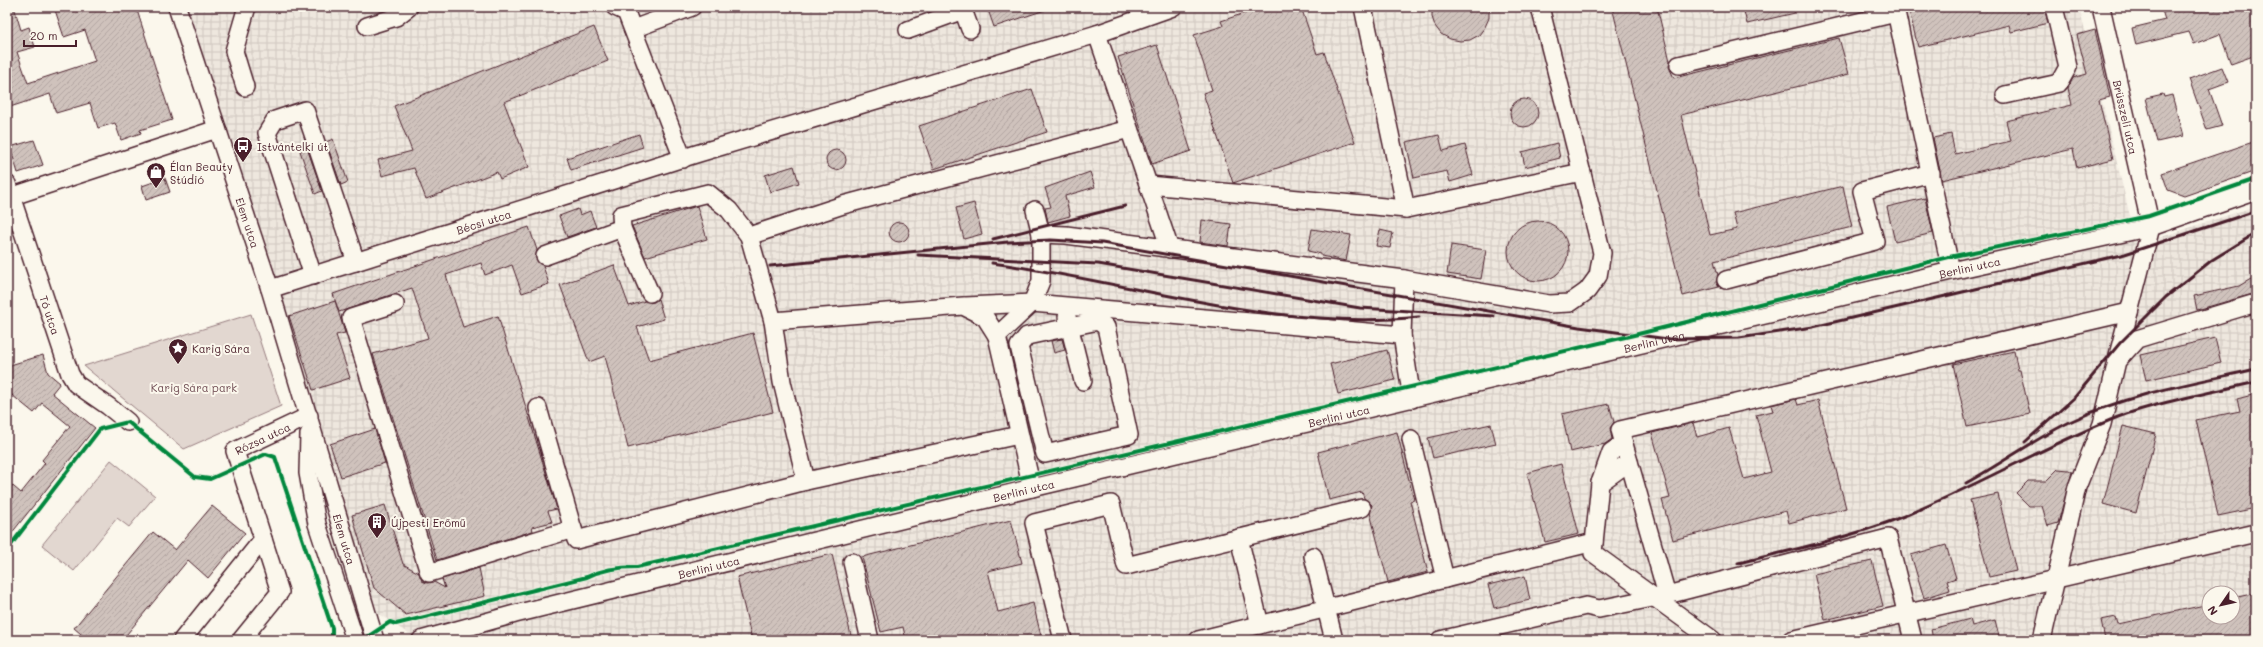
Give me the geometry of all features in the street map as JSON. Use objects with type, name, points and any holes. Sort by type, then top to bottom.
[{"type":"street","name":"Elem utca","points":[[177,7],[270,289],[375,640]]},
{"type":"street","points":[[245,7],[246,10],[234,51],[245,87]]},
{"type":"street","points":[[367,26],[396,17],[409,7]]},
{"type":"street","points":[[615,7],[626,12],[690,156]]},
{"type":"street","points":[[633,30],[692,7]]},
{"type":"street","name":"Bécsi utca","points":[[270,289],[690,156],[1097,34],[1174,7]]},
{"type":"street","points":[[1362,7],[1406,209]]},
{"type":"street","points":[[1041,234],[1066,235],[1404,279],[1549,304],[1570,303],[1586,291],[1598,276],[1602,253],[1540,7]]},
{"type":"street","points":[[2005,95],[2059,83],[2068,67],[2054,7]]},
{"type":"street","name":"Brüsszeli utca","points":[[2101,7],[2151,226]]},
{"type":"street","points":[[908,30],[962,8],[970,29]]},
{"type":"street","points":[[1679,65],[1896,10],[1951,270]]},
{"type":"street","points":[[1097,34],[1170,249]]},
{"type":"street","points":[[313,276],[267,133],[275,120],[298,112],[305,110],[356,262]]},
{"type":"street","points":[[8,193],[217,129]]},
{"type":"street","points":[[749,236],[843,205],[1129,129]]},
{"type":"street","points":[[1149,185],[1406,209],[1582,172]]},
{"type":"street","points":[[1726,280],[1875,241],[1862,191],[1931,173]]},
{"type":"street","name":"Berlini utca","points":[[421,640],[515,614],[1032,488],[1412,400],[1951,270],[2151,226],[2256,190]]},
{"type":"street","name":"Tó utca","points":[[8,193],[70,374],[76,384],[128,422]]},
{"type":"street","points":[[650,293],[622,228],[621,214],[708,193],[729,210],[749,236],[773,321],[782,382],[806,481]]},
{"type":"street","points":[[997,336],[1032,303],[1041,282],[1041,234],[1035,210]]},
{"type":"street","points":[[2042,640],[2077,487],[2102,424],[2151,226]]},
{"type":"street","points":[[545,256],[622,228]]},
{"type":"street","points":[[1404,279],[1402,336],[1412,400]]},
{"type":"street","points":[[773,321],[963,306],[1032,303],[1402,336]]},
{"type":"street","points":[[2117,361],[2137,339],[2256,303]]},
{"type":"street","points":[[395,304],[351,318],[429,573],[572,529]]},
{"type":"street","points":[[963,306],[985,317],[997,336],[1032,488]]},
{"type":"street","points":[[1063,306],[1083,381]]},
{"type":"street","points":[[1661,596],[1620,430],[2129,312]]},
{"type":"street","points":[[1098,321],[1106,327],[1129,436],[1045,454],[1019,346],[1027,336],[1069,327],[1098,321]]},
{"type":"street","points":[[538,408],[576,540],[806,481],[1019,435]]},
{"type":"street","name":"Elem utca","points":[[309,416],[308,473],[317,524],[355,640]]},
{"type":"street","name":"Rózsa utca","points":[[241,640],[280,592],[235,450],[309,416]]},
{"type":"street","points":[[1410,439],[1445,579]]},
{"type":"street","points":[[1624,443],[1611,452],[1600,483],[1593,554],[1661,596],[1713,640]]},
{"type":"street","points":[[1600,483],[1629,462]]},
{"type":"street","points":[[1063,640],[1034,523],[1111,504],[1126,566],[1362,508]]},
{"type":"street","points":[[1791,640],[2056,581],[2256,533]]},
{"type":"street","points":[[1238,538],[1260,625]]},
{"type":"street","points":[[1440,640],[1586,606],[1599,609],[1661,596],[1888,538],[1914,640]]},
{"type":"street","points":[[182,640],[263,539]]},
{"type":"street","points":[[1198,640],[1594,542]]},
{"type":"street","points":[[1313,556],[1334,640]]},
{"type":"street","points":[[852,562],[870,640]]},
{"type":"shaded area","points":[[186,7],[2079,7],[2137,245],[2256,206],[2256,640],[418,640],[374,611]]},
{"type":"green space","name":"Karig Sára park","points":[[251,314],[281,406],[184,449],[84,366]]},
{"type":"green space","points":[[111,460],[155,496],[129,527],[117,518],[74,571],[42,545]]},
{"type":"building","points":[[7,7],[14,7],[21,30],[29,27],[35,47],[17,52],[28,83],[95,61],[85,30],[64,37],[54,7],[136,7],[172,120],[140,130],[141,133],[121,140],[115,123],[98,128],[90,103],[56,113],[50,94],[7,108]]},
{"type":"building","points":[[987,7],[1045,7],[1045,10],[994,27]]},
{"type":"building","points":[[1263,7],[1301,7],[1317,54],[1324,52],[1355,142],[1233,183],[1203,93],[1212,90],[1194,35],[1223,26],[1221,21]]},
{"type":"building","points":[[1432,7],[1489,7],[1489,18],[1479,35],[1470,40],[1460,41],[1450,39],[1441,34],[1435,26],[1432,17]]},
{"type":"building","points":[[1612,7],[1657,7],[1670,61],[1669,67],[1674,78],[1839,38],[1849,74],[1681,115],[1710,235],[1737,229],[1733,213],[1843,186],[1852,227],[1714,261],[1718,275],[1716,282],[1719,287],[1683,296]]},
{"type":"building","points":[[1743,7],[1794,7],[1795,13],[1747,24]]},
{"type":"building","points":[[1908,7],[2044,7],[2048,23],[2011,32],[2009,25],[1918,47]]},
{"type":"building","points":[[2161,7],[2256,7],[2256,55],[2231,64],[2220,34],[2194,44],[2189,32],[2136,45],[2132,28],[2165,20]]},
{"type":"building","points":[[594,27],[608,61],[504,102],[529,167],[500,179],[497,172],[426,199],[414,168],[382,176],[378,160],[412,151],[394,106]]},
{"type":"building","points":[[2095,30],[2110,97],[2099,100],[2113,159],[2077,168],[2073,149],[1942,180],[1933,138],[1951,134],[1955,154],[2011,141],[2006,121],[2072,105],[2068,88],[2073,78],[2087,74],[2077,35]]},
{"type":"building","points":[[1157,45],[1191,151],[1152,164],[1118,57]]},
{"type":"building","points":[[2222,67],[2228,82],[2209,89],[2222,126],[2207,130],[2189,79]]},
{"type":"building","points":[[1032,89],[1047,132],[934,169],[919,126]]},
{"type":"building","points":[[2163,94],[2164,97],[2172,95],[2183,136],[2157,142],[2146,98]]},
{"type":"building","points":[[1524,99],[1534,103],[1538,113],[1534,123],[1524,127],[1514,123],[1510,113],[1514,103]]},
{"type":"building","points":[[639,134],[643,147],[571,170],[567,158]]},
{"type":"building","points":[[1439,135],[1443,151],[1465,145],[1473,175],[1450,182],[1447,171],[1414,178],[1406,142]]},
{"type":"building","points":[[333,139],[348,182],[341,185],[326,142]]},
{"type":"building","points":[[34,140],[43,165],[18,173],[10,147]]},
{"type":"building","points":[[2256,141],[2256,171],[2184,196],[2168,190],[2162,173]]},
{"type":"building","points":[[1557,143],[1560,158],[1525,167],[1522,152]]},
{"type":"building","points":[[307,148],[322,191],[315,194],[300,151]]},
{"type":"building","points":[[836,150],[843,153],[846,160],[843,167],[836,170],[829,167],[826,160],[829,153]]},
{"type":"building","points":[[794,166],[799,183],[770,192],[765,175]]},
{"type":"building","points":[[1090,172],[1095,187],[1065,196],[1070,216],[1048,222],[1045,208],[1051,207],[1045,188]]},
{"type":"building","name":"Élan Beauty Stúdió","points":[[165,178],[170,192],[146,200],[142,186]]},
{"type":"building","points":[[1925,198],[1933,233],[1895,242],[1887,207]]},
{"type":"building","points":[[974,203],[982,234],[964,239],[956,208]]},
{"type":"building","points":[[697,206],[707,239],[645,257],[632,226]]},
{"type":"building","points":[[578,209],[580,215],[590,211],[596,227],[567,237],[559,216]]},
{"type":"building","points":[[1202,220],[1231,224],[1228,246],[1200,242]]},
{"type":"building","points":[[1538,221],[1554,226],[1559,230],[1563,235],[1568,251],[1563,267],[1559,272],[1554,276],[1538,281],[1522,276],[1517,272],[1513,267],[1508,251],[1513,235],[1517,230],[1522,226]]},
{"type":"building","points":[[895,222],[903,222],[909,228],[909,236],[903,242],[895,242],[889,236],[889,228]]},
{"type":"building","points":[[529,227],[537,250],[536,259],[543,266],[549,284],[522,293],[512,265],[485,275],[481,263],[446,275],[463,327],[498,316],[557,509],[548,511],[552,522],[532,527],[533,531],[437,560],[373,354],[428,338],[412,288],[339,312],[333,294]]},
{"type":"building","points":[[1312,229],[1351,235],[1346,261],[1321,256],[1321,254],[1308,251]]},
{"type":"building","points":[[1380,230],[1393,233],[1390,248],[1376,246]]},
{"type":"building","points":[[1451,245],[1486,250],[1481,279],[1447,274]]},
{"type":"building","points":[[614,265],[629,306],[645,301],[654,302],[658,299],[664,319],[637,327],[649,360],[753,333],[773,412],[628,448],[605,356],[589,362],[560,285]]},
{"type":"building","points":[[2256,276],[2256,293],[2197,310],[2194,296],[2239,286]]},
{"type":"building","points":[[335,301],[345,333],[336,335],[350,378],[313,390],[289,316]]},
{"type":"building","points":[[2215,338],[2221,363],[2146,380],[2140,355]]},
{"type":"building","points":[[1062,339],[1065,350],[1054,353],[1051,341]]},
{"type":"building","points":[[1387,350],[1395,380],[1338,394],[1330,364]]},
{"type":"building","points":[[2014,351],[2030,414],[1967,427],[1953,364]]},
{"type":"building","points":[[43,355],[48,373],[60,383],[52,393],[95,428],[7,539],[7,481],[21,493],[45,463],[42,460],[70,426],[42,403],[34,413],[7,391],[7,366]]},
{"type":"building","points":[[2256,394],[2256,508],[2218,516],[2196,420],[2240,411],[2237,399]]},
{"type":"building","points":[[1796,399],[1798,405],[1818,400],[1846,508],[1789,523],[1786,511],[1673,540],[1662,500],[1670,498],[1652,433],[1693,423],[1697,437],[1729,428],[1744,479],[1771,472],[1756,415],[1773,411],[1771,405]]},
{"type":"building","points":[[1609,404],[1614,422],[1610,428],[1612,439],[1605,444],[1570,452],[1562,414]]},
{"type":"building","points":[[1491,424],[1496,444],[1433,458],[1428,438]]},
{"type":"building","points":[[2123,426],[2156,434],[2136,513],[2103,504]]},
{"type":"building","points":[[375,429],[385,463],[341,477],[330,444]]},
{"type":"building","points":[[1397,432],[1414,500],[1410,501],[1428,572],[1388,582],[1370,513],[1372,505],[1364,498],[1362,492],[1329,500],[1318,452]]},
{"type":"building","points":[[1561,464],[1579,534],[1545,542],[1527,473]]},
{"type":"building","points":[[2058,469],[2069,470],[2072,472],[2058,523],[2048,526],[2042,506],[2029,506],[2016,493],[2028,481],[2046,481]]},
{"type":"building","points":[[1998,494],[2016,571],[1989,577],[1970,500]]},
{"type":"building","name":"Újpesti Erőmű","points":[[385,505],[403,564],[419,573],[422,581],[427,583],[434,582],[445,588],[442,579],[479,568],[485,596],[406,615],[374,588],[352,515]]},
{"type":"building","points":[[212,506],[245,533],[208,578],[188,560],[122,640],[88,640],[74,628],[153,532],[175,550]]},
{"type":"building","points":[[1011,520],[1022,563],[988,571],[998,612],[1033,603],[1042,640],[906,640],[903,627],[881,632],[862,557]]},
{"type":"building","points":[[1946,545],[1956,578],[1947,581],[1950,590],[1924,598],[1911,555]]},
{"type":"building","points":[[832,554],[852,640],[752,640],[737,577]]},
{"type":"building","points":[[1872,561],[1883,606],[1825,620],[1814,574]]},
{"type":"building","points":[[1525,576],[1530,600],[1494,608],[1488,585]]},
{"type":"building","points":[[2256,593],[2256,638],[2248,640],[2105,640],[2101,620],[2116,617],[2118,624],[2201,606],[2201,625],[2241,625],[2241,596]]},
{"type":"building","points":[[1970,619],[1972,626],[1995,620],[2000,640],[1933,640],[1931,629]]},
{"type":"railway","points":[[993,239],[1125,206]]},
{"type":"railway","points":[[770,266],[1008,242],[1051,240],[1102,243],[1579,327],[1668,339],[1739,338],[1813,327],[2125,254],[2256,211]]},
{"type":"railway","points":[[2025,442],[2074,398],[2120,343],[2166,297],[2212,260],[2256,233]]},
{"type":"railway","points":[[918,255],[1098,264],[1360,308],[1494,316]]},
{"type":"railway","points":[[992,263],[1045,271],[1204,303],[1258,312],[1311,318],[1365,320],[1419,317]]},
{"type":"railway","points":[[1966,483],[2047,434],[2074,420],[2096,411],[2141,396],[2256,369]]},
{"type":"railway","points":[[1738,563],[1846,536],[1909,514],[2065,440],[2135,411],[2256,382]]},
{"type":"cycle path","points":[[363,640],[390,622],[396,624],[587,577],[605,570],[637,567],[1634,335],[1949,257],[2149,216],[2256,179]]},
{"type":"cycle path","points":[[7,550],[100,429],[128,422],[195,477],[210,479],[266,454],[275,457],[332,628],[332,640]]},
{"type":"place","name":"Istvántelki út","points":[[243,163]]},
{"type":"place","name":"Élan Beauty Stúdió","points":[[156,189]]},
{"type":"place","name":"Karig Sára","points":[[178,365]]},
{"type":"place","name":"Újpesti Erőmű","points":[[377,539]]}]
